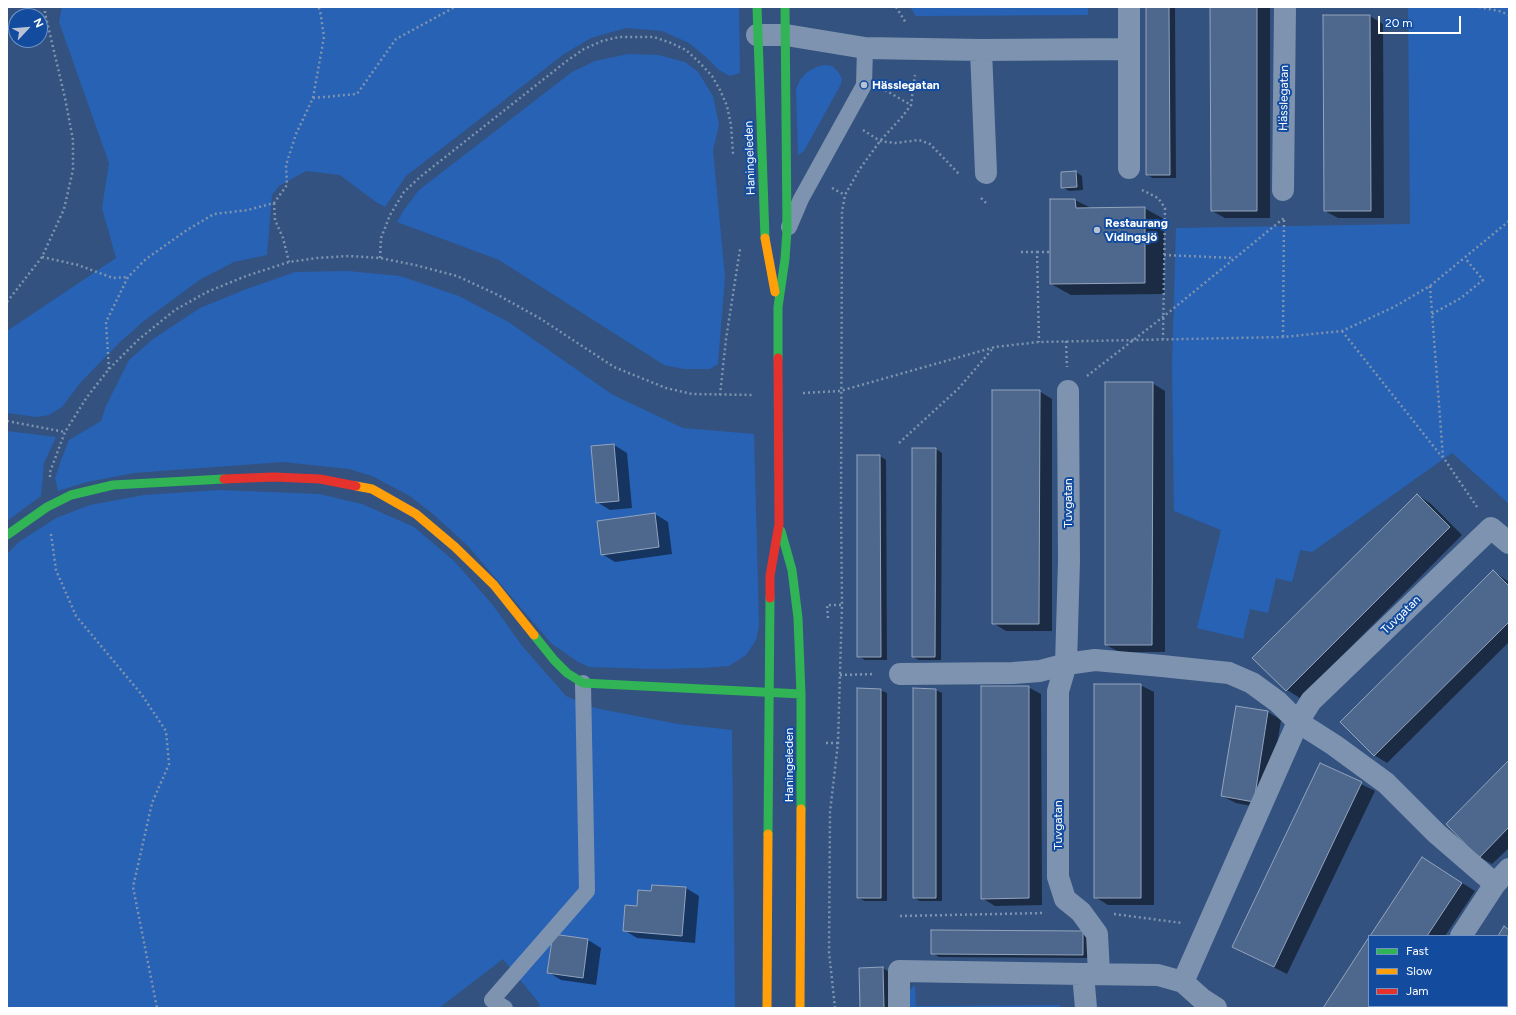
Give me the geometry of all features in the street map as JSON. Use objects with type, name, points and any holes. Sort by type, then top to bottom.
[{"type":"main road","name":"Haningeleden","points":[[757,7],[764,231],[778,307]]},
{"type":"main road","name":"Haningeleden","points":[[768,1008],[770,576],[779,524],[778,307],[785,260],[787,230],[785,7]]},
{"type":"main road","points":[[7,535],[47,507],[71,495],[113,485],[274,477],[320,479],[372,489],[416,514],[456,547],[494,585],[554,660],[567,673],[582,683],[801,694]]},
{"type":"main road","name":"Haningeleden","points":[[779,524],[792,577],[798,618],[801,694],[800,1008]]},
{"type":"street","points":[[1129,7],[1129,168]]},
{"type":"street","name":"Hässlegatan","points":[[1284,190],[1285,7]]},
{"type":"street","points":[[757,35],[786,35],[865,48],[981,50],[1129,49]]},
{"type":"street","points":[[981,50],[986,172]]},
{"type":"street","name":"Tuvgatan","points":[[1068,391],[1069,561],[1066,664],[1058,691],[1058,877],[1065,899],[1081,912],[1097,934],[1086,1008]]},
{"type":"street","points":[[1491,528],[1509,543]]},
{"type":"street","name":"Tuvgatan","points":[[1183,982],[1256,820],[1298,722],[1311,702],[1491,528]]},
{"type":"street","points":[[900,674],[1013,673],[1040,671],[1066,664],[1095,660],[1229,673],[1252,683],[1278,702],[1298,722],[1386,783],[1436,833],[1502,876],[1462,935]]},
{"type":"street","points":[[899,1008],[899,971],[1158,975],[1183,982],[1216,1008]]},
{"type":"lane","points":[[787,230],[801,199],[864,85],[865,48]]},
{"type":"lane","points":[[497,1005],[587,891],[582,683]]},
{"type":"path","points":[[7,302],[42,257],[64,209],[73,170],[73,140],[65,98],[45,13],[45,7]]},
{"type":"path","points":[[109,369],[106,322],[128,277],[146,259],[187,230],[214,214],[248,210],[274,203],[287,185],[286,165],[296,134],[313,98],[324,37],[320,10],[318,7]]},
{"type":"path","points":[[313,98],[357,94],[396,39],[455,7]]},
{"type":"path","points":[[835,1008],[829,952],[830,812],[838,743],[842,605],[840,391],[842,212],[845,196],[859,170],[910,105],[915,81],[916,49],[906,22],[896,7]]},
{"type":"path","points":[[1479,7],[1499,11],[1509,15]]},
{"type":"path","points":[[380,258],[381,238],[390,215],[404,192],[420,176],[568,60],[584,50],[602,42],[619,38],[654,37],[672,43],[686,50],[712,76],[720,90],[731,125],[733,154]]},
{"type":"path","points":[[881,87],[910,105]]},
{"type":"path","points":[[859,126],[880,142],[895,143],[919,140],[930,144],[960,175]]},
{"type":"path","points":[[1129,168],[1134,182],[1142,190],[1158,198],[1165,208],[1163,339]]},
{"type":"path","points":[[1283,337],[1284,190]]},
{"type":"path","points":[[979,195],[988,205]]},
{"type":"path","points":[[274,203],[275,220],[283,238],[289,262]]},
{"type":"path","points":[[1068,391],[1163,317],[1284,218]]},
{"type":"path","points":[[799,393],[840,391],[994,347],[1039,342],[1283,337],[1342,331],[1394,307],[1430,286],[1509,221]]},
{"type":"path","points":[[720,395],[726,339],[741,245]]},
{"type":"path","points":[[1021,252],[1050,252]]},
{"type":"path","points":[[1037,252],[1039,342]]},
{"type":"path","points":[[1164,255],[1234,258]]},
{"type":"path","points":[[157,1008],[133,887],[152,803],[169,764],[166,731],[142,695],[76,616],[56,570],[47,507],[50,472],[65,432],[87,397],[109,369],[138,340],[175,310],[207,292],[246,276],[289,262],[349,256],[380,258],[457,276],[498,295],[541,318],[614,367],[666,388],[692,394],[754,395]]},
{"type":"path","points":[[42,257],[78,265],[113,278],[128,277]]},
{"type":"path","points":[[1432,314],[1461,298],[1483,280],[1465,258]]},
{"type":"path","points":[[1430,286],[1443,457]]},
{"type":"path","points":[[1342,331],[1443,457],[1491,528]]},
{"type":"path","points":[[899,443],[959,388],[994,347]]},
{"type":"path","points":[[7,421],[65,432]]},
{"type":"path","points":[[828,618],[827,605],[842,605]]},
{"type":"path","points":[[840,675],[900,674]]},
{"type":"shaded area","points":[[62,7],[739,7],[740,73],[730,76],[719,70],[689,43],[662,31],[626,28],[591,38],[564,54],[406,176],[385,207],[340,175],[306,171],[279,186],[272,195],[267,255],[234,262],[201,279],[145,320],[119,343],[81,382],[62,407],[49,415],[37,417],[7,413],[7,331],[116,258],[102,208],[109,163],[59,22]]},
{"type":"shaded area","points":[[910,7],[1088,7],[1088,15],[916,16]]},
{"type":"shaded area","points":[[1408,7],[1509,7],[1509,504],[1452,453],[1312,552],[1300,550],[1292,582],[1276,578],[1268,613],[1250,609],[1243,639],[1197,628],[1221,530],[1174,511],[1172,365],[1176,228],[1410,224]]},
{"type":"shaded area","points":[[628,54],[658,55],[685,62],[698,72],[713,96],[719,125],[713,150],[725,277],[718,364],[710,369],[684,369],[664,365],[499,260],[397,222],[419,190],[572,72],[595,61]]},
{"type":"shaded area","points":[[825,65],[832,66],[839,73],[842,79],[841,84],[804,151],[798,155],[796,89],[800,80],[806,73],[816,67]]},
{"type":"shaded area","points":[[348,271],[400,276],[459,296],[510,323],[613,395],[683,428],[754,434],[759,625],[756,640],[746,655],[729,666],[701,668],[656,669],[589,667],[578,662],[551,643],[468,546],[433,514],[410,496],[372,476],[349,469],[283,462],[134,473],[87,482],[58,491],[55,478],[69,440],[101,421],[106,406],[129,360],[153,339],[200,308],[244,290],[295,272]]},
{"type":"shaded area","points":[[7,431],[56,437],[44,463],[41,496],[7,521]]},
{"type":"shaded area","points":[[219,490],[319,494],[362,504],[414,527],[454,561],[492,604],[523,647],[566,696],[595,708],[678,724],[732,730],[735,1008],[540,1008],[539,1003],[503,959],[439,1008],[7,1008],[7,554],[19,542],[56,518],[90,505],[144,495]]},
{"type":"shaded area","points":[[915,985],[916,1006],[1060,1005],[1060,1008],[908,1008],[907,993]]},
{"type":"building","points":[[1146,7],[1169,7],[1170,175],[1146,175]]},
{"type":"building","points":[[1210,7],[1257,7],[1257,211],[1211,211]]},
{"type":"building","points":[[1323,15],[1370,15],[1371,211],[1324,211]]},
{"type":"building","points":[[1076,171],[1077,187],[1061,188],[1061,172]]},
{"type":"building","name":"Restaurang Vidingsjö","points":[[1050,199],[1075,199],[1076,208],[1145,207],[1145,283],[1050,284]]},
{"type":"building","points":[[1105,382],[1153,382],[1152,645],[1105,645]]},
{"type":"building","points":[[992,390],[1040,390],[1039,624],[992,624]]},
{"type":"building","points":[[614,444],[619,501],[596,503],[591,446]]},
{"type":"building","points":[[912,448],[936,448],[935,657],[912,657]]},
{"type":"building","points":[[857,455],[880,455],[881,657],[857,657]]},
{"type":"building","points":[[1417,494],[1450,527],[1286,691],[1252,658]]},
{"type":"building","points":[[655,513],[659,547],[601,555],[597,521]]},
{"type":"building","points":[[1493,570],[1509,586],[1509,622],[1374,756],[1340,722]]},
{"type":"building","points":[[1094,684],[1141,684],[1141,898],[1094,898]]},
{"type":"building","points":[[981,686],[1029,686],[1029,898],[981,899]]},
{"type":"building","points":[[857,688],[881,689],[881,898],[857,898]]},
{"type":"building","points":[[913,688],[936,689],[936,898],[913,898]]},
{"type":"building","points":[[1236,706],[1268,711],[1254,802],[1221,796]]},
{"type":"building","points":[[1509,760],[1509,827],[1479,858],[1446,824]]},
{"type":"building","points":[[1320,763],[1362,782],[1274,967],[1232,947]]},
{"type":"building","points":[[1422,857],[1462,883],[1428,935],[1371,935]]},
{"type":"building","points":[[652,885],[686,887],[682,936],[623,931],[625,905],[637,906],[638,890],[651,891]]},
{"type":"building","points":[[1504,926],[1509,930],[1508,1008],[1452,1008],[1508,1007],[1508,935],[1499,935]]},
{"type":"building","points":[[931,930],[1083,931],[1083,955],[931,954]]},
{"type":"building","points":[[553,934],[588,939],[583,978],[547,973]]},
{"type":"building","points":[[1368,939],[1368,1007],[1380,1008],[1323,1008]]},
{"type":"building","points":[[883,967],[884,1008],[860,1008],[859,968]]},
{"type":"traffic: fast","points":[[757,7],[765,238]]},
{"type":"traffic: fast","points":[[778,358],[778,307],[785,259],[787,230],[785,7]]},
{"type":"traffic: fast","points":[[7,535],[47,507],[71,495],[113,485],[224,479]]},
{"type":"traffic: fast","points":[[781,531],[792,570],[798,618],[801,694],[801,809]]},
{"type":"traffic: fast","points":[[768,834],[770,598]]},
{"type":"traffic: fast","points":[[534,635],[554,660],[567,673],[583,683],[801,694]]},
{"type":"traffic: slow","points":[[765,238],[775,292]]},
{"type":"traffic: slow","points":[[356,486],[372,489],[416,514],[455,547],[494,585],[534,635]]},
{"type":"traffic: slow","points":[[800,1008],[801,809]]},
{"type":"traffic: slow","points":[[767,1008],[768,834]]},
{"type":"traffic: jam","points":[[770,598],[770,576],[779,524],[778,358]]},
{"type":"traffic: jam","points":[[224,479],[274,477],[320,479],[356,486]]},
{"type":"place","name":"Hässlegatan","points":[[864,85]]},
{"type":"place","name":"Restaurang Vidingsjö","points":[[1097,230]]}]
